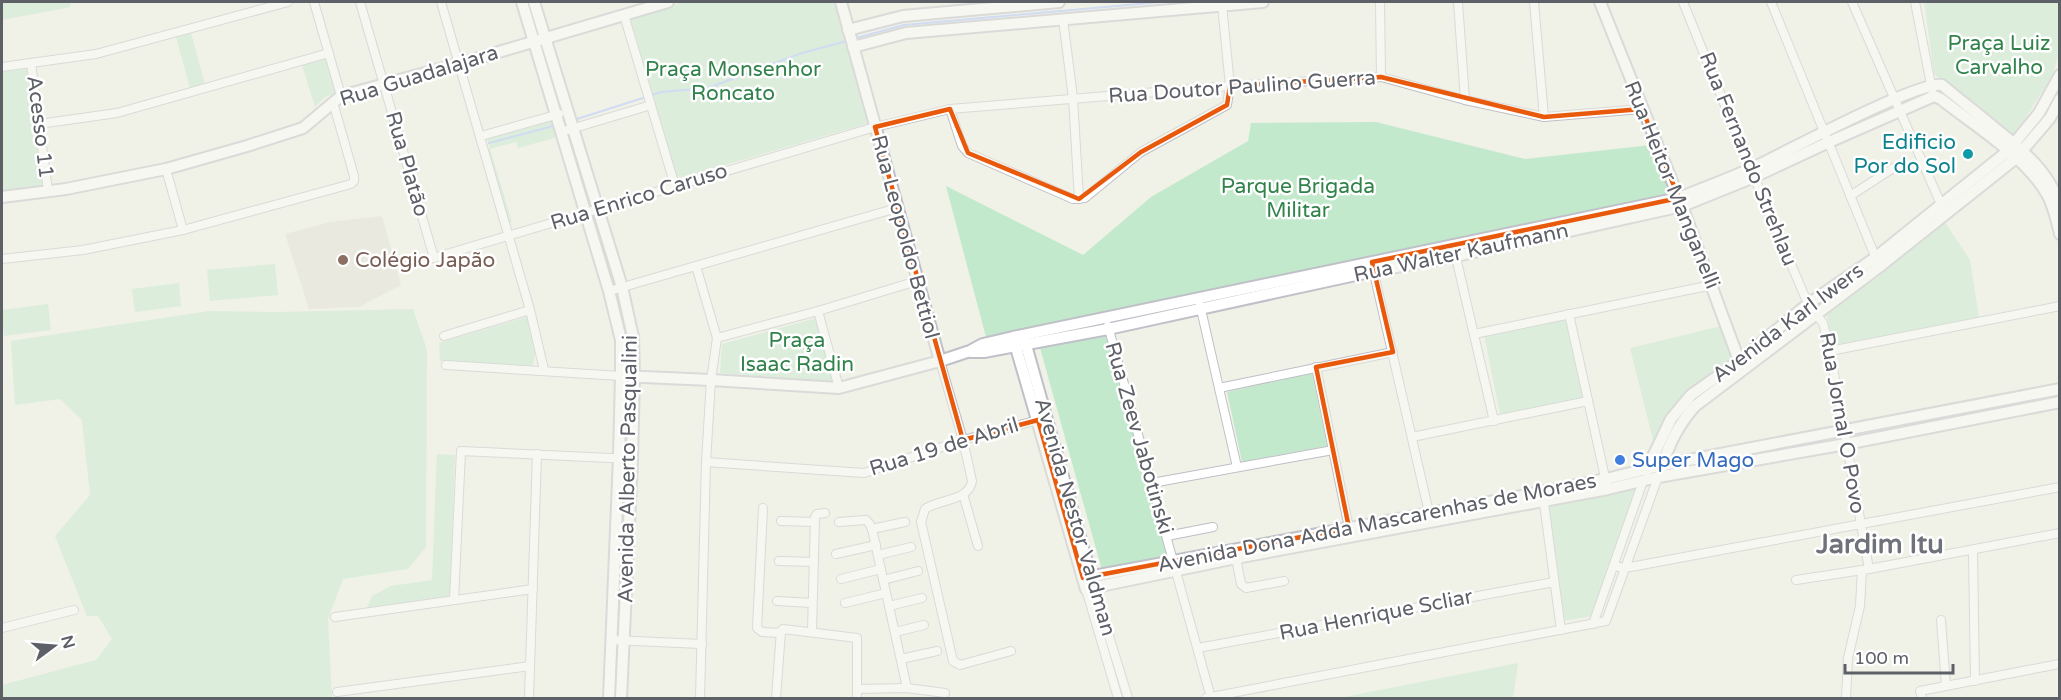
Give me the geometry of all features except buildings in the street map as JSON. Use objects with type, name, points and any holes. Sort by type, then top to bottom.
[{"type":"main road","name":"Avenida Alberto Pasqualini","points":[[522,2],[586,212],[621,340],[620,458],[609,699]]},
{"type":"main road","name":"Avenida Alberto Pasqualini","points":[[534,2],[599,207],[622,287],[633,337],[632,459],[621,699]]},
{"type":"main road","name":"Rua Guadalajara","points":[[2,197],[48,191],[166,169],[303,129],[337,99],[668,2]]},
{"type":"main road","name":"Rua Leopoldo Bettiol","points":[[841,2],[940,361]]},
{"type":"main road","points":[[851,39],[894,27],[903,16],[955,6],[1059,2]]},
{"type":"main road","points":[[851,39],[894,27],[906,33],[1263,2]]},
{"type":"main road","name":"Rua Heitor Manganelli","points":[[1600,2],[1680,202],[1741,365]]},
{"type":"main road","name":"Avenida Karl Iwers","points":[[2015,151],[2060,75]]},
{"type":"main road","points":[[1930,85],[1942,85],[2015,151],[2049,196],[2060,234]]},
{"type":"main road","name":"Rua Walter Kaufmann","points":[[621,376],[840,388],[940,361],[983,344],[1019,340],[1107,323],[1680,202],[1753,173],[1827,137],[1895,100],[1930,85]]},
{"type":"main road","points":[[1934,96],[2039,167],[2056,194],[2060,206]]},
{"type":"main road","name":"Rua Walter Kaufmann","points":[[1827,137],[1900,111],[1934,96]]},
{"type":"main road","name":"Avenida Karl Iwers","points":[[1643,481],[1671,419],[1691,395],[1741,365],[1817,314],[1877,262],[1944,211],[2015,151],[2050,118],[2060,99]]},
{"type":"main road","name":"Avenida Karl Iwers","points":[[1658,477],[1671,441],[1695,406],[1808,304],[1877,262]]},
{"type":"main road","name":"Avenida Nestor Valdman","points":[[1019,340],[1038,420],[1089,583]]},
{"type":"main road","name":"Avenida Nestor Valdman","points":[[1019,340],[1089,583]]},
{"type":"main road","name":"Avenida Dona Adda Mascarenhas de Moraes","points":[[1607,484],[1662,465],[2060,389]]},
{"type":"main road","name":"Avenida Dona Adda Mascarenhas de Moraes","points":[[1089,583],[1607,484],[1643,481],[2060,402]]},
{"type":"main road","name":"Avenida Dona Adda Mascarenhas de Moraes","points":[[1175,565],[1236,558],[1350,532]]},
{"type":"street","points":[[2,67],[96,54],[288,2]]},
{"type":"street","points":[[2,259],[82,250],[183,230],[351,184],[354,181],[328,53],[314,2]]},
{"type":"street","name":"Rua Platão","points":[[360,2],[434,258]]},
{"type":"street","points":[[441,2],[530,310],[544,370]]},
{"type":"street","points":[[1380,2],[1381,77]]},
{"type":"street","points":[[1458,2],[1465,100]]},
{"type":"street","points":[[1534,2],[1544,117]]},
{"type":"street","name":"Rua Fernando Strehlau","points":[[1683,2],[1808,304],[1817,314]]},
{"type":"street","points":[[1771,2],[1877,262]]},
{"type":"street","points":[[1852,2],[1944,211]]},
{"type":"street","points":[[1915,2],[1934,96]]},
{"type":"street","points":[[950,109],[962,146],[968,153],[1073,199],[1085,198],[1141,152],[1227,105],[1230,86],[1222,5]]},
{"type":"street","points":[[624,15],[675,186]]},
{"type":"street","points":[[1064,19],[1073,98],[1079,200]]},
{"type":"street","points":[[39,124],[117,113],[328,53]]},
{"type":"street","name":"Acesso 11","points":[[31,63],[48,191]]},
{"type":"street","name":"Rua Doutor Paulino Guerra","points":[[875,127],[950,109],[1230,86],[1381,77],[1465,100],[1544,117],[1642,109]]},
{"type":"street","points":[[561,132],[651,105]]},
{"type":"street","points":[[481,136],[569,111]]},
{"type":"street","name":"Rua Enrico Caruso","points":[[403,267],[875,127]]},
{"type":"street","points":[[1850,196],[1898,165]]},
{"type":"street","points":[[166,169],[183,230]]},
{"type":"street","points":[[609,291],[897,208]]},
{"type":"street","points":[[1455,251],[1494,421]]},
{"type":"street","points":[[696,266],[717,338],[711,380],[706,462],[700,699]]},
{"type":"street","points":[[1373,267],[1430,518]]},
{"type":"street","points":[[717,338],[818,312],[917,282]]},
{"type":"street","points":[[1474,334],[1712,285]]},
{"type":"street","points":[[1200,304],[1237,467]]},
{"type":"street","points":[[1830,351],[2060,306]]},
{"type":"street","points":[[444,336],[530,310]]},
{"type":"street","points":[[818,312],[840,388]]},
{"type":"street","points":[[1569,314],[1607,484]]},
{"type":"street","name":"Rua Jornal O Povo","points":[[1817,314],[1823,323],[1830,351],[1860,525],[1865,570],[1860,606],[1848,658],[1846,699]]},
{"type":"street","name":"Rua Zeev Jabotinski","points":[[1107,323],[1198,648],[1208,698]]},
{"type":"street","points":[[1219,388],[1393,352]]},
{"type":"street","name":"Rua Leopoldo Bettiol","points":[[940,361],[970,472],[971,487],[963,494]]},
{"type":"street","points":[[446,365],[621,376]]},
{"type":"street","points":[[1316,367],[1350,532]]},
{"type":"street","points":[[1412,437],[1588,401]]},
{"type":"street","name":"Rua 19 de Abril","points":[[706,462],[864,473],[963,440],[1038,420]]},
{"type":"street","points":[[1152,483],[1333,450]]},
{"type":"street","points":[[454,600],[461,451],[632,459]]},
{"type":"street","points":[[529,699],[537,454]]},
{"type":"street","name":"Avenida Karl Iwers","points":[[1593,624],[1606,621],[1658,477]]},
{"type":"street","name":"Avenida Karl Iwers","points":[[1593,624],[1643,481]]},
{"type":"street","points":[[1614,566],[1625,568],[2060,488]]},
{"type":"street","points":[[978,546],[963,494],[930,506],[922,514],[921,522],[953,661],[960,665],[1011,651]]},
{"type":"street","points":[[1543,496],[1561,630]]},
{"type":"street","points":[[763,508],[757,628],[760,632],[812,632],[857,638],[857,699]]},
{"type":"street","points":[[812,632],[815,522],[817,514],[825,513]]},
{"type":"street","points":[[838,522],[866,520],[872,529],[907,688]]},
{"type":"street","points":[[780,521],[815,522]]},
{"type":"street","points":[[872,529],[905,522]]},
{"type":"street","points":[[1167,536],[1213,526]]},
{"type":"street","points":[[1796,580],[1865,570],[2060,533]]},
{"type":"street","points":[[836,554],[876,545]]},
{"type":"street","points":[[878,555],[911,547]]},
{"type":"street","points":[[1973,550],[1975,681]]},
{"type":"street","points":[[1236,558],[1241,584],[1246,588],[1284,581]]},
{"type":"street","points":[[779,561],[814,562]]},
{"type":"street","points":[[841,579],[881,569]]},
{"type":"street","points":[[883,580],[918,571]]},
{"type":"street","name":"Rua Henrique Scliar","points":[[1198,648],[1554,582]]},
{"type":"street","name":"Avenida Nestor Valdman","points":[[1089,583],[1118,699]]},
{"type":"street","name":"Avenida Nestor Valdman","points":[[1089,583],[1128,699]]},
{"type":"street","points":[[334,617],[533,589]]},
{"type":"street","points":[[845,603],[886,593]]},
{"type":"street","points":[[889,606],[922,598]]},
{"type":"street","points":[[777,602],[812,603]]},
{"type":"street","points":[[2,628],[74,610]]},
{"type":"street","points":[[1941,620],[1946,686]]},
{"type":"street","points":[[1208,698],[1593,624]]},
{"type":"street","points":[[895,632],[924,625]]},
{"type":"street","points":[[776,699],[781,632]]},
{"type":"street","points":[[612,640],[702,644]]},
{"type":"street","points":[[901,659],[937,651]]},
{"type":"street","points":[[1921,695],[1946,686],[2059,664]]},
{"type":"street","points":[[337,692],[530,666]]},
{"type":"street","points":[[857,689],[907,688],[945,693]]},
{"type":"highlighted area","points":[[1381,77],[1544,117],[1642,109],[1679,198],[1372,262],[1393,352],[1316,367],[1349,528],[1083,578],[1038,420],[963,440],[875,127],[950,109],[968,153],[1079,199],[1141,152],[1227,105],[1230,86]]},
{"type":"shaded area","name":"Colégio Japão","points":[[382,216],[401,285],[359,307],[309,309],[285,234],[330,222]]},
{"type":"green space","points":[[2,2],[70,2],[71,7],[2,20]]},
{"type":"green space","name":"Praça Monsenhor Roncato","points":[[684,2],[834,2],[869,123],[677,179],[630,17]]},
{"type":"green space","name":"Praça Luiz Carvalho","points":[[1924,2],[2059,2],[2059,51],[2053,75],[2013,137],[1934,74]]},
{"type":"green space","points":[[191,33],[205,84],[190,88],[176,37]]},
{"type":"green space","points":[[327,58],[337,93],[325,97],[315,107],[302,65]]},
{"type":"green space","points":[[27,69],[42,187],[2,192],[2,72]]},
{"type":"green space","points":[[552,114],[558,137],[518,148],[516,142],[490,149],[485,132]]},
{"type":"green space","name":"Parque Brigada Militar","points":[[1376,122],[1525,159],[1651,145],[1671,197],[987,341],[946,186],[1083,255],[1151,197],[1248,141],[1251,123]]},
{"type":"green space","points":[[490,149],[512,222],[509,223],[488,151]]},
{"type":"green space","points":[[1944,221],[1970,260],[1979,318],[1833,348],[1826,311]]},
{"type":"green space","points":[[275,264],[278,295],[210,301],[207,270]]},
{"type":"green space","points":[[179,283],[181,306],[135,312],[132,289]]},
{"type":"green space","points":[[48,304],[51,330],[4,336],[2,310]]},
{"type":"green space","points":[[413,309],[427,350],[426,547],[408,569],[343,579],[328,619],[332,698],[2,698],[2,685],[96,660],[112,639],[98,616],[87,616],[55,536],[90,495],[82,420],[60,399],[15,405],[11,341],[209,311]]},
{"type":"green space","points":[[529,313],[536,348],[533,366],[440,361],[439,343],[526,317]]},
{"type":"green space","points":[[1567,317],[1583,398],[1500,415],[1484,334]]},
{"type":"green space","name":"Praça Isaac Radin","points":[[816,318],[834,382],[720,373],[722,344]]},
{"type":"green space","points":[[1722,326],[1732,361],[1688,392],[1654,444],[1630,348]]},
{"type":"green space","points":[[1109,334],[1170,556],[1102,570],[1040,348]]},
{"type":"green space","points":[[1312,373],[1327,446],[1242,462],[1227,392]]},
{"type":"green space","points":[[437,454],[455,455],[450,596],[367,608],[372,596],[391,586],[432,580]]},
{"type":"green space","points":[[1638,487],[1594,616],[1561,621],[1546,504]]},
{"type":"green space","points":[[1518,663],[1513,698],[1339,698]]},
{"type":"waterway","points":[[856,38],[904,25],[1161,2]]},
{"type":"waterway","points":[[652,95],[661,92],[708,88],[802,53],[847,41]]},
{"type":"waterway","points":[[577,119],[646,97]]},
{"type":"waterway","points":[[489,143],[553,126]]},
{"type":"place","name":"Edificio Por do Sol","points":[[1968,154]]},
{"type":"place","name":"Colégio Japão","points":[[343,260]]},
{"type":"place","name":"Super Mago","points":[[1620,460]]},
{"type":"district","name":"Jardim Itu","points":[[1880,544]]}]
